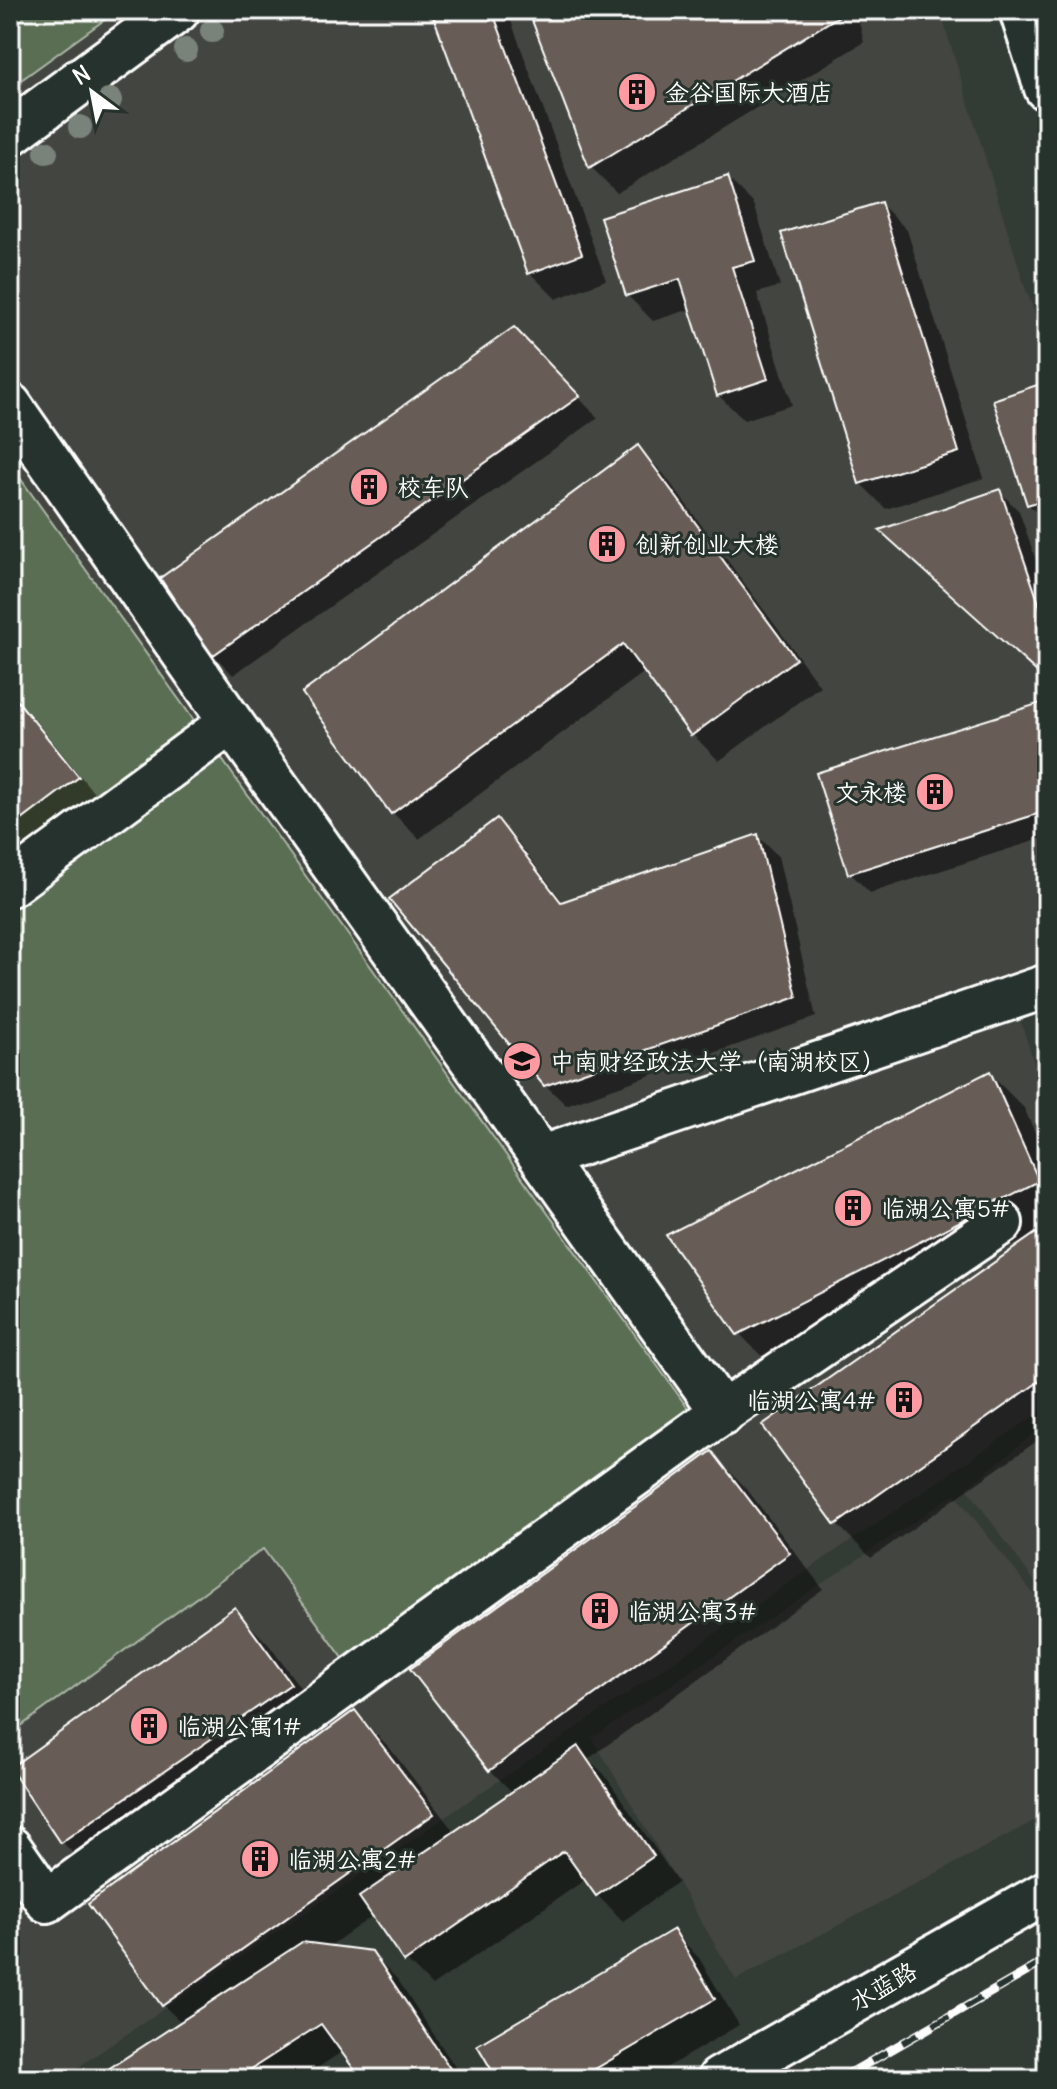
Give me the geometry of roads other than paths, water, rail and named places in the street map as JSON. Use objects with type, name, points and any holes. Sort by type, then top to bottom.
[{"type":"main road","points":[[10,133],[177,10]]},
{"type":"main road","points":[[1022,10],[1047,88]]},
{"type":"street","points":[[10,405],[231,722],[723,1413]]},
{"type":"street","points":[[10,885],[231,722]]},
{"type":"street","points":[[542,1157],[1047,986]]},
{"type":"street","points":[[10,1848],[47,1901],[723,1413],[1001,1223]]},
{"type":"street","name":"水蓝路","points":[[719,2079],[1047,1892]]},
{"type":"railway","points":[[840,2079],[1047,1960]]},
{"type":"place","name":"金谷国际大酒店","points":[[637,92]]},
{"type":"place","name":"校车队","points":[[369,487]]},
{"type":"place","name":"创新创业大楼","points":[[607,544]]},
{"type":"place","name":"文永楼","points":[[935,792]]},
{"type":"place","name":"中南财经政法大学（南湖校区）","points":[[522,1061]]},
{"type":"place","name":"临湖公寓5#","points":[[853,1208]]},
{"type":"place","name":"临湖公寓4#","points":[[904,1400]]},
{"type":"place","name":"临湖公寓3#","points":[[600,1611]]},
{"type":"place","name":"临湖公寓1#","points":[[149,1726]]},
{"type":"place","name":"临湖公寓2#","points":[[260,1859]]}]
